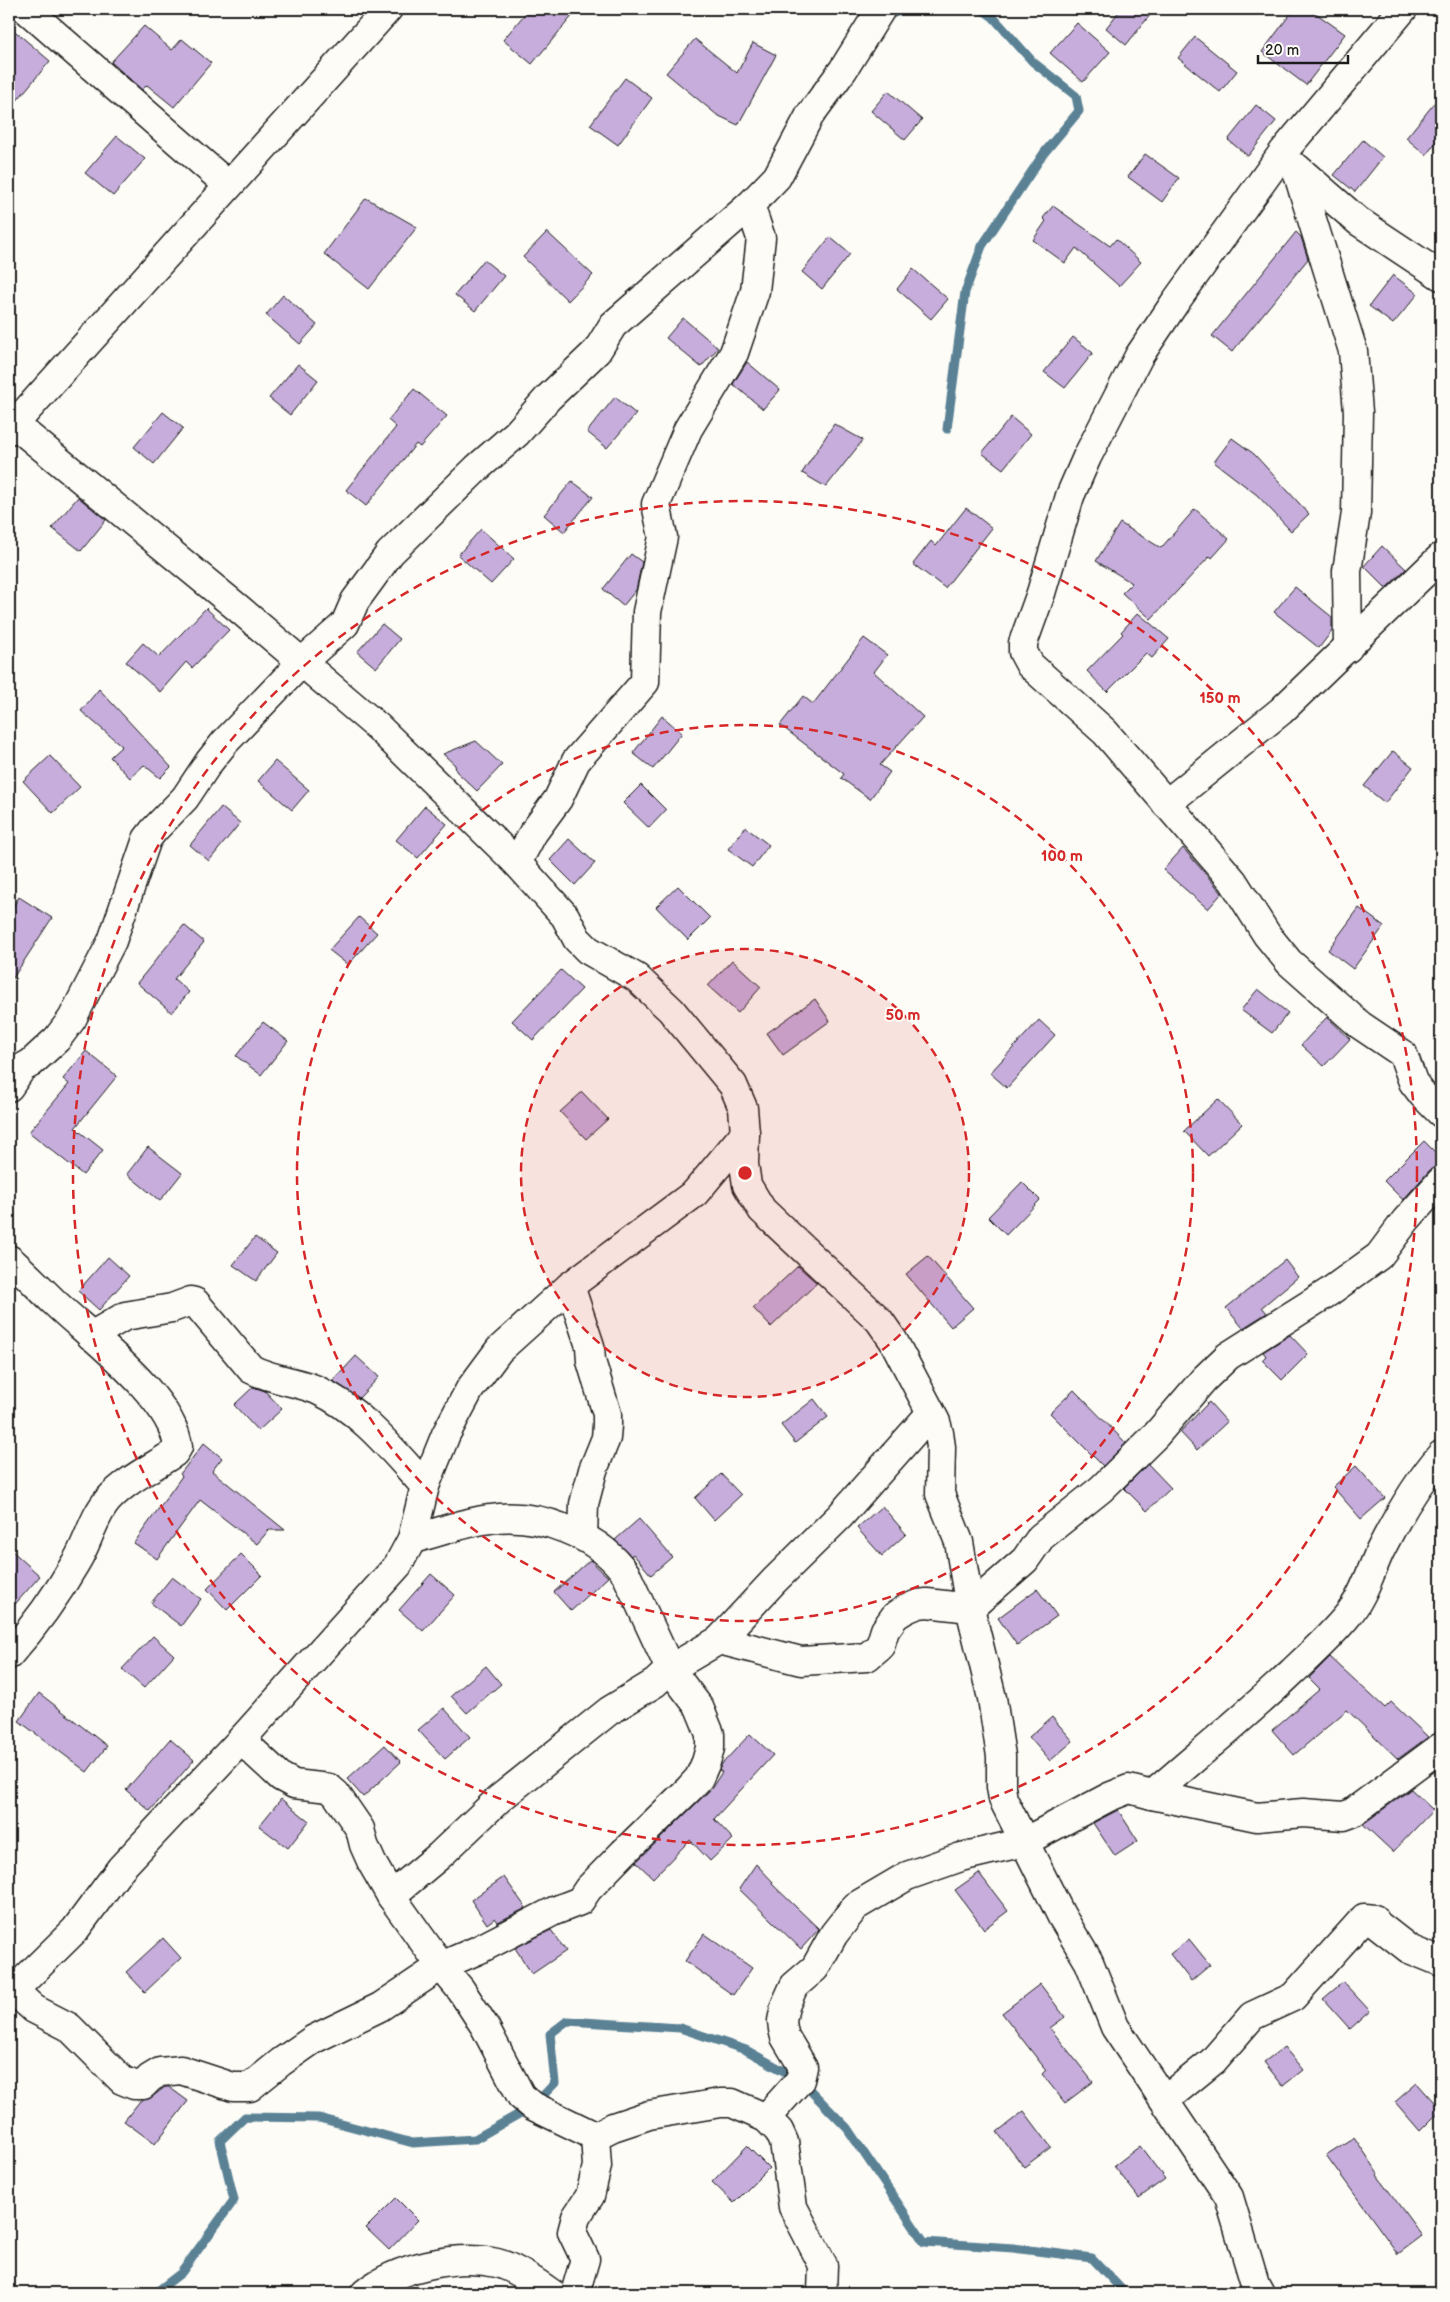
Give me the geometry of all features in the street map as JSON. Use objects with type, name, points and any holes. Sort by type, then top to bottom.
[{"type":"main road","points":[[26,9],[228,186]]},
{"type":"main road","points":[[388,9],[11,427],[302,662],[378,728],[518,863],[565,916],[577,939],[588,950],[637,978],[671,1010],[733,1085],[743,1108],[745,1134],[744,1164],[747,1185],[762,1210],[879,1320],[893,1340],[930,1414],[936,1422],[941,1447],[940,1494],[958,1542],[970,1608],[992,1698],[1001,1756],[1000,1787],[1003,1800],[1061,1915],[1089,1962],[1115,2027],[1229,2197],[1254,2290]]},
{"type":"main road","points":[[9,1086],[22,1068],[31,1063],[57,1039],[72,1019],[112,941],[142,850],[154,830],[185,798],[225,742],[302,662],[345,624],[355,601],[390,553],[477,468],[518,433],[548,398],[598,350],[613,325],[750,205],[781,170],[810,116],[843,70],[881,9]]},
{"type":"main road","points":[[1403,9],[1290,159],[1176,301],[1139,356],[1087,457],[1070,496],[1041,593],[1023,642],[1023,652],[1030,665],[1105,732],[1233,881],[1267,935],[1289,962],[1354,1020],[1402,1054],[1413,1082],[1441,1113]]},
{"type":"main road","points":[[1290,159],[1358,221],[1441,276]]},
{"type":"main road","points":[[1290,159],[1353,351],[1358,412],[1356,513],[1348,571],[1348,648]]},
{"type":"main road","points":[[518,863],[533,834],[558,799],[576,761],[644,682],[647,612],[663,537],[656,504],[688,429],[734,353],[755,291],[761,238],[750,205]]},
{"type":"main road","points":[[1166,804],[1281,711],[1441,557]]},
{"type":"main road","points":[[412,1539],[488,1519],[506,1517],[540,1521],[584,1536],[616,1560],[626,1574],[670,1669],[699,1707],[710,1734],[710,1748],[699,1778],[623,1853],[580,1901],[554,1911],[478,1950],[441,1966],[380,2007],[314,2039],[250,2087],[232,2088],[181,2070],[160,2072],[143,2085],[128,2084],[69,2027],[34,2009],[10,1992],[76,1930],[122,1868],[241,1740],[398,1565],[412,1539],[425,1486],[446,1434],[470,1389],[494,1356],[570,1286],[695,1193],[745,1134]]},
{"type":"main road","points":[[719,1640],[801,1661],[867,1657],[880,1646],[885,1630],[895,1616],[906,1609],[918,1604],[927,1603],[970,1608],[1025,1560],[1041,1537],[1101,1489],[1156,1435],[1204,1379],[1228,1356],[1329,1292],[1378,1256],[1406,1220],[1441,1181]]},
{"type":"main road","points":[[9,1260],[26,1272],[52,1300],[124,1366],[153,1398],[172,1427],[178,1447],[174,1453],[134,1479],[108,1500],[77,1560],[24,1637],[9,1655]]},
{"type":"main road","points":[[570,1286],[590,1346],[591,1361],[604,1404],[607,1425],[606,1438],[593,1470],[584,1504],[584,1536]]},
{"type":"main road","points":[[91,1336],[125,1316],[195,1302],[251,1370],[260,1374],[297,1382],[329,1396],[378,1434],[425,1486]]},
{"type":"main road","points":[[391,1896],[439,1856],[499,1799],[609,1711],[655,1682],[670,1669],[719,1640],[774,1581],[840,1516],[930,1414]]},
{"type":"main road","points":[[1152,1795],[1272,1691],[1322,1644],[1349,1615],[1358,1602],[1379,1553],[1405,1506],[1441,1455]]},
{"type":"main road","points":[[241,1740],[281,1777],[294,1784],[328,1788],[336,1794],[360,1828],[364,1845],[372,1863],[391,1896],[441,1966],[461,1990],[485,2027],[521,2096],[532,2106],[595,2136]]},
{"type":"main road","points":[[766,2118],[800,2080],[803,2067],[785,2037],[782,2021],[789,1995],[794,1986],[815,1968],[845,1919],[856,1906],[907,1876],[961,1856],[1024,1842],[1109,1797],[1129,1789],[1257,1817],[1303,1813],[1344,1816],[1352,1814],[1441,1747]]},
{"type":"main road","points":[[1164,2100],[1213,2061],[1252,2016],[1293,1997],[1364,1918],[1374,1918],[1377,1924],[1409,1949],[1441,1962]]},
{"type":"main road","points":[[595,2136],[613,2127],[649,2115],[720,2103],[732,2103],[766,2118],[779,2131],[784,2142],[793,2207],[823,2265],[822,2293]]},
{"type":"main road","points":[[366,2293],[380,2281],[428,2265],[464,2258],[499,2263],[536,2283],[569,2292],[585,2259],[572,2232],[573,2224],[590,2196],[598,2166],[595,2136]]},
{"type":"building","points":[[529,9],[578,9],[532,64],[503,40]]},
{"type":"building","points":[[1121,9],[1155,9],[1126,45],[1106,28]]},
{"type":"building","points":[[1294,9],[1310,9],[1345,34],[1306,85],[1262,52]]},
{"type":"building","points":[[1077,23],[1110,52],[1083,82],[1050,53]]},
{"type":"building","points":[[9,26],[50,61],[9,110]]},
{"type":"building","points":[[144,26],[172,50],[182,39],[211,63],[174,107],[147,85],[142,90],[111,62]]},
{"type":"building","points":[[1195,37],[1237,71],[1220,92],[1178,58]]},
{"type":"building","points":[[695,39],[737,73],[753,43],[776,55],[738,125],[717,115],[666,73]]},
{"type":"building","points":[[625,78],[652,98],[618,145],[590,125]]},
{"type":"building","points":[[888,91],[922,120],[905,140],[871,111]]},
{"type":"building","points":[[1441,95],[1441,136],[1426,155],[1406,138]]},
{"type":"building","points":[[1256,105],[1276,121],[1248,156],[1228,140]]},
{"type":"building","points":[[117,136],[145,159],[113,196],[85,173]]},
{"type":"building","points":[[1363,140],[1383,157],[1355,192],[1334,175]]},
{"type":"building","points":[[1145,154],[1179,178],[1162,202],[1128,177]]},
{"type":"building","points":[[366,198],[417,227],[369,289],[324,254]]},
{"type":"building","points":[[1053,206],[1110,246],[1116,239],[1141,262],[1119,286],[1076,248],[1065,263],[1033,240],[1046,221],[1043,218]]},
{"type":"building","points":[[547,232],[593,275],[568,301],[523,257]]},
{"type":"building","points":[[1296,232],[1301,237],[1308,259],[1232,352],[1212,336]]},
{"type":"building","points":[[830,237],[850,254],[822,289],[802,272]]},
{"type":"building","points":[[484,260],[504,276],[475,311],[455,295]]},
{"type":"building","points":[[913,269],[948,299],[931,319],[897,289]]},
{"type":"building","points":[[1393,275],[1418,294],[1393,324],[1369,306]]},
{"type":"building","points":[[283,295],[317,325],[300,344],[266,315]]},
{"type":"building","points":[[683,318],[718,348],[701,367],[666,338]]},
{"type":"building","points":[[1073,337],[1093,353],[1065,388],[1044,372]]},
{"type":"building","points":[[747,362],[780,390],[763,409],[733,384]]},
{"type":"building","points":[[298,364],[318,380],[290,415],[269,398]]},
{"type":"building","points":[[414,389],[447,416],[420,447],[416,444],[366,506],[346,490],[396,427],[388,420]]},
{"type":"building","points":[[615,397],[636,414],[607,448],[587,432]]},
{"type":"building","points":[[163,412],[183,428],[154,464],[134,447]]},
{"type":"building","points":[[1011,417],[1031,434],[1003,469],[982,453]]},
{"type":"building","points":[[834,424],[863,440],[826,487],[802,473]]},
{"type":"building","points":[[1232,438],[1254,454],[1309,514],[1291,531],[1257,495],[1214,462]]},
{"type":"building","points":[[572,481],[593,497],[564,532],[544,515]]},
{"type":"building","points":[[78,497],[106,520],[81,551],[52,528]]},
{"type":"building","points":[[966,508],[992,528],[945,588],[913,564],[931,541],[936,546]]},
{"type":"building","points":[[1195,509],[1229,539],[1212,558],[1210,556],[1151,619],[1122,593],[1132,583],[1096,561],[1120,523],[1161,548]]},
{"type":"building","points":[[481,529],[514,559],[491,584],[458,555]]},
{"type":"building","points":[[1382,546],[1406,569],[1386,588],[1364,566]]},
{"type":"building","points":[[631,554],[642,562],[636,590],[623,606],[603,589]]},
{"type":"building","points":[[1295,587],[1332,617],[1332,631],[1319,648],[1274,612]]},
{"type":"building","points":[[206,608],[229,630],[192,668],[186,662],[160,692],[126,662],[143,643],[159,657]]},
{"type":"building","points":[[1138,613],[1169,639],[1152,658],[1146,653],[1107,692],[1087,671],[1123,634],[1121,632]]},
{"type":"building","points":[[382,624],[400,639],[376,668],[357,652]]},
{"type":"building","points":[[864,638],[887,655],[874,672],[923,717],[880,765],[890,772],[870,799],[841,778],[844,774],[780,725],[803,696],[813,704]]},
{"type":"building","points":[[99,689],[171,767],[160,778],[144,765],[130,778],[110,757],[122,746],[81,711]]},
{"type":"building","points":[[662,716],[682,733],[653,769],[633,753]]},
{"type":"building","points":[[476,741],[502,765],[477,791],[456,771],[455,765],[443,754]]},
{"type":"building","points":[[1393,751],[1413,767],[1385,803],[1364,786]]},
{"type":"building","points":[[50,756],[80,787],[53,813],[23,781]]},
{"type":"building","points":[[275,761],[309,790],[292,810],[258,781]]},
{"type":"building","points":[[641,785],[666,810],[649,828],[623,803]]},
{"type":"building","points":[[425,806],[447,824],[418,858],[396,840]]},
{"type":"building","points":[[221,807],[240,823],[209,861],[190,845]]},
{"type":"building","points":[[745,827],[769,845],[752,867],[728,849]]},
{"type":"building","points":[[569,839],[595,863],[575,885],[550,860]]},
{"type":"building","points":[[1183,848],[1222,893],[1208,909],[1163,870]]},
{"type":"building","points":[[678,886],[710,918],[688,940],[656,907]]},
{"type":"building","points":[[19,897],[52,918],[9,984],[9,913]]},
{"type":"building","points":[[1359,908],[1384,926],[1353,969],[1328,950]]},
{"type":"building","points":[[359,917],[377,933],[348,965],[329,950]]},
{"type":"building","points":[[184,925],[204,942],[174,979],[189,992],[172,1013],[137,983]]},
{"type":"building","points":[[732,960],[761,987],[738,1013],[708,986]]},
{"type":"building","points":[[561,970],[582,989],[533,1040],[512,1021]]},
{"type":"building","points":[[1258,989],[1288,1013],[1272,1033],[1241,1010]]},
{"type":"building","points":[[815,999],[830,1021],[783,1055],[767,1033]]},
{"type":"building","points":[[1327,1017],[1350,1039],[1324,1066],[1301,1045]]},
{"type":"building","points":[[1039,1020],[1055,1035],[1007,1088],[990,1073]]},
{"type":"building","points":[[263,1022],[288,1041],[261,1075],[236,1056]]},
{"type":"building","points":[[86,1051],[117,1076],[75,1128],[103,1150],[83,1175],[29,1132],[69,1084],[63,1079]]},
{"type":"building","points":[[582,1092],[608,1119],[586,1139],[560,1112]]},
{"type":"building","points":[[1218,1099],[1242,1124],[1208,1156],[1184,1131]]},
{"type":"building","points":[[1424,1141],[1441,1158],[1441,1162],[1429,1171],[1403,1200],[1384,1181]]},
{"type":"building","points":[[148,1147],[182,1173],[160,1201],[127,1174]]},
{"type":"building","points":[[1022,1182],[1040,1200],[1006,1235],[988,1217]]},
{"type":"building","points":[[255,1237],[277,1253],[256,1281],[233,1265]]},
{"type":"building","points":[[928,1256],[973,1308],[951,1327],[906,1274]]},
{"type":"building","points":[[108,1257],[129,1276],[99,1310],[78,1291]]},
{"type":"building","points":[[1285,1260],[1298,1277],[1262,1307],[1267,1313],[1243,1328],[1226,1308]]},
{"type":"building","points":[[798,1266],[817,1283],[771,1327],[753,1308]]},
{"type":"building","points":[[1290,1335],[1308,1354],[1282,1380],[1262,1360],[1266,1356],[1263,1352]]},
{"type":"building","points":[[356,1356],[379,1377],[359,1398],[333,1381]]},
{"type":"building","points":[[253,1387],[265,1391],[282,1409],[258,1431],[234,1405]]},
{"type":"building","points":[[1074,1390],[1126,1443],[1103,1466],[1050,1413]]},
{"type":"building","points":[[814,1399],[828,1417],[795,1443],[781,1425]]},
{"type":"building","points":[[1209,1402],[1227,1422],[1197,1450],[1180,1432]]},
{"type":"building","points":[[204,1443],[222,1458],[212,1471],[285,1530],[269,1530],[257,1544],[200,1500],[157,1559],[134,1543],[182,1476],[180,1474]]},
{"type":"building","points":[[1148,1464],[1171,1488],[1147,1511],[1124,1488]]},
{"type":"building","points":[[1356,1466],[1385,1498],[1361,1519],[1333,1487]]},
{"type":"building","points":[[721,1474],[741,1495],[714,1520],[695,1498]]},
{"type":"building","points":[[882,1506],[906,1534],[882,1556],[857,1528]]},
{"type":"building","points":[[639,1519],[672,1557],[651,1575],[633,1554],[631,1556],[615,1540]]},
{"type":"building","points":[[9,1548],[40,1576],[9,1611]]},
{"type":"building","points":[[241,1554],[262,1575],[227,1610],[207,1589]]},
{"type":"building","points":[[590,1560],[608,1577],[571,1611],[554,1592]]},
{"type":"building","points":[[431,1574],[455,1595],[423,1631],[399,1610]]},
{"type":"building","points":[[172,1577],[201,1599],[181,1626],[151,1603]]},
{"type":"building","points":[[1037,1589],[1057,1616],[1017,1645],[998,1618]]},
{"type":"building","points":[[153,1636],[174,1655],[144,1688],[122,1669]]},
{"type":"building","points":[[1330,1657],[1385,1708],[1391,1702],[1428,1737],[1398,1759],[1347,1710],[1294,1755],[1272,1730],[1320,1689],[1309,1678]]},
{"type":"building","points":[[486,1666],[501,1684],[467,1713],[451,1696]]},
{"type":"building","points":[[39,1693],[107,1746],[87,1772],[19,1721]]},
{"type":"building","points":[[444,1708],[470,1737],[445,1759],[418,1730]]},
{"type":"building","points":[[1052,1717],[1073,1741],[1050,1761],[1029,1737]]},
{"type":"building","points":[[750,1734],[773,1755],[714,1819],[733,1839],[710,1861],[690,1840],[653,1878],[636,1862],[711,1789],[722,1772],[719,1770],[721,1765]]},
{"type":"building","points":[[170,1739],[194,1760],[150,1811],[126,1790]]},
{"type":"building","points":[[385,1745],[401,1762],[363,1797],[347,1779]]},
{"type":"building","points":[[1411,1789],[1433,1810],[1393,1852],[1363,1824]]},
{"type":"building","points":[[281,1799],[309,1821],[288,1848],[259,1826]]},
{"type":"building","points":[[1118,1810],[1138,1841],[1115,1856],[1093,1823]]},
{"type":"building","points":[[756,1864],[773,1882],[772,1884],[819,1929],[801,1949],[739,1889]]},
{"type":"building","points":[[979,1873],[1008,1911],[984,1929],[955,1890]]},
{"type":"building","points":[[504,1877],[526,1908],[498,1922],[495,1918],[487,1924],[471,1900]]},
{"type":"building","points":[[551,1930],[566,1951],[532,1974],[515,1948]]},
{"type":"building","points":[[704,1934],[752,1968],[733,1995],[685,1961]]},
{"type":"building","points":[[163,1938],[181,1958],[145,1992],[126,1972]]},
{"type":"building","points":[[1189,1939],[1210,1965],[1191,1981],[1170,1954]]},
{"type":"building","points":[[1343,1982],[1370,2011],[1350,2029],[1323,1999]]},
{"type":"building","points":[[1040,1984],[1065,2017],[1050,2028],[1093,2082],[1065,2103],[1042,2074],[1046,2070],[1002,2013]]},
{"type":"building","points":[[1284,2047],[1303,2070],[1283,2086],[1264,2062]]},
{"type":"building","points":[[1417,2083],[1441,2110],[1420,2131],[1395,2102]]},
{"type":"building","points":[[165,2087],[169,2087],[188,2101],[155,2144],[124,2121],[140,2101],[153,2096]]},
{"type":"building","points":[[1024,2111],[1051,2147],[1024,2167],[997,2132]]},
{"type":"building","points":[[1354,2137],[1379,2174],[1377,2175],[1422,2236],[1398,2254],[1326,2155]]},
{"type":"building","points":[[747,2146],[769,2168],[734,2203],[712,2182]]},
{"type":"building","points":[[1140,2146],[1165,2179],[1139,2198],[1114,2166]]},
{"type":"building","points":[[396,2198],[418,2220],[389,2250],[366,2228]]},
{"type":"waterway","points":[[884,13],[889,15],[904,9]]},
{"type":"waterway","points":[[947,429],[965,292],[982,246],[1044,153],[1079,111],[1076,96],[1033,62],[993,17],[982,9]]},
{"type":"waterway","points":[[155,2293],[181,2273],[234,2200],[220,2141],[245,2117],[319,2118],[413,2143],[475,2139],[533,2106],[555,2083],[550,2034],[567,2021],[680,2028],[746,2050],[800,2080],[847,2128],[924,2242],[1013,2248],[1092,2258],[1125,2293]]}]
